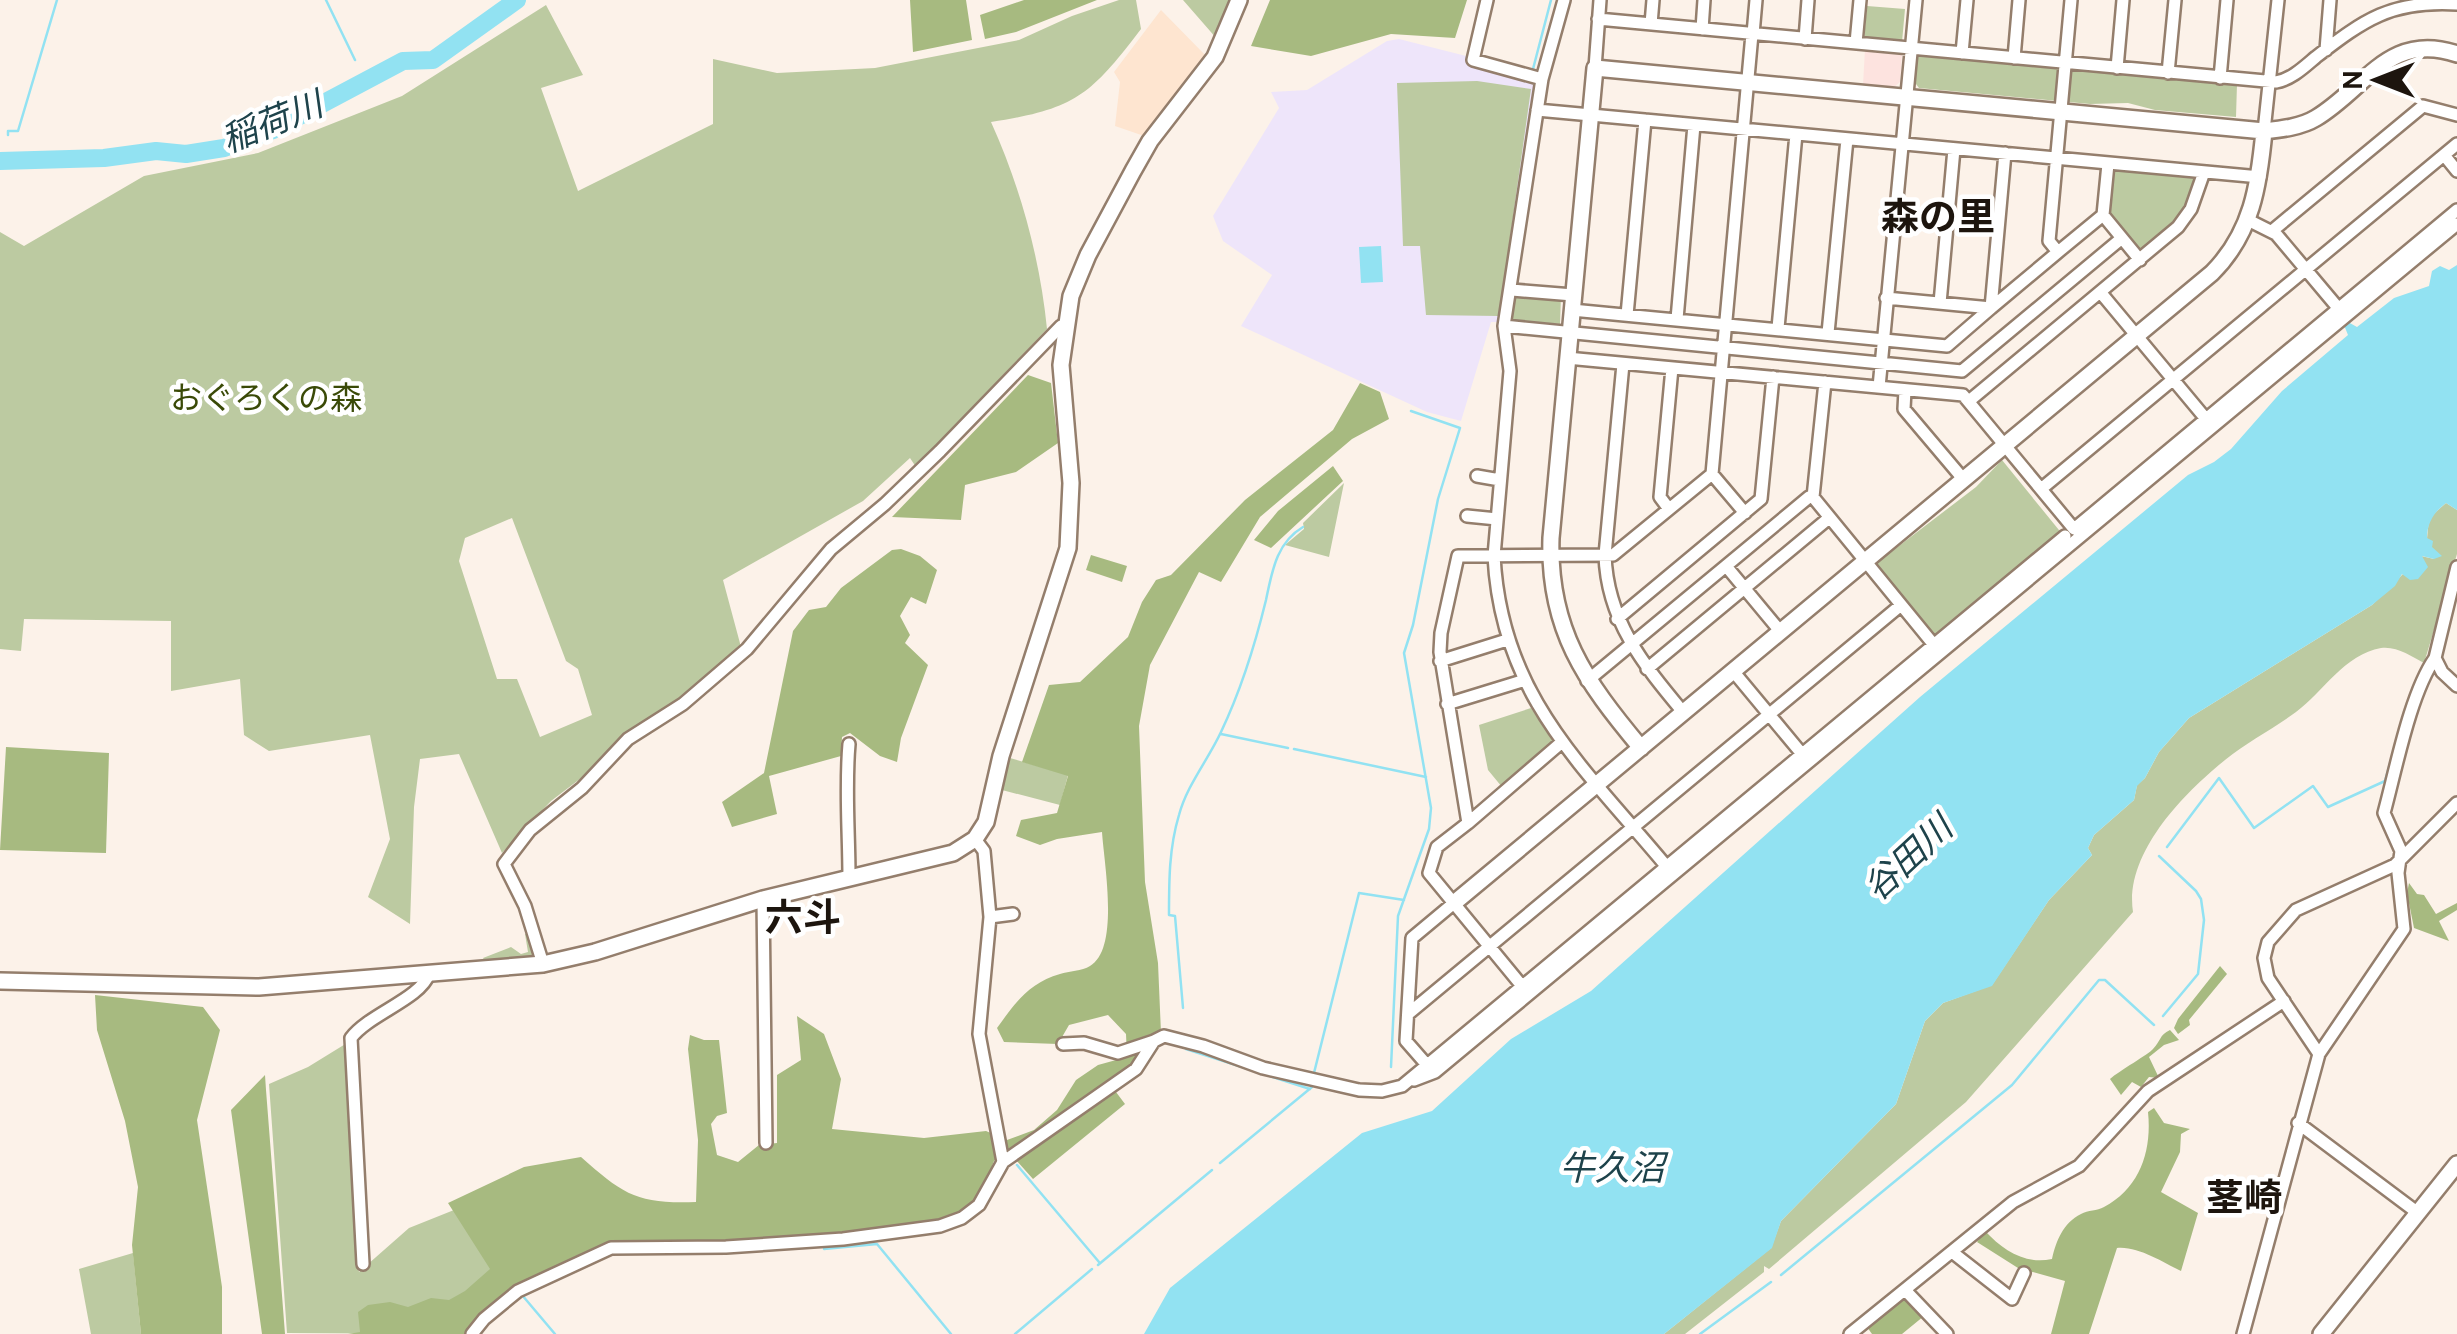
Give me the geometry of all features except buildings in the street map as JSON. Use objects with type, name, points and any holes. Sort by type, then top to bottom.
[{"type":"street","points":[[0,981],[259,986],[542,964],[596,952],[763,899],[953,853],[976,839],[986,822],[1001,756],[1068,548],[1071,482],[1061,365],[1071,296],[1088,255],[1150,141],[1215,57],[1239,0]]},
{"type":"street","points":[[1488,0],[1473,60],[1542,79]]},
{"type":"street","points":[[1564,0],[1536,110],[1504,326],[1510,371],[1494,556],[1497,597],[1522,681],[1545,720],[1667,866]]},
{"type":"street","points":[[1600,0],[1550,556],[1558,615],[1572,654],[1587,681],[1641,748]]},
{"type":"street","points":[[1651,24],[1653,0]]},
{"type":"street","points":[[1702,29],[1704,0]]},
{"type":"street","points":[[1744,514],[1712,474],[1756,0]]},
{"type":"street","points":[[1804,38],[1808,0]]},
{"type":"street","points":[[1856,43],[1860,0]]},
{"type":"street","points":[[1880,387],[1916,0]]},
{"type":"street","points":[[1962,54],[1967,0]]},
{"type":"street","points":[[2014,58],[2020,0]]},
{"type":"street","points":[[2058,252],[2049,241],[2071,0]]},
{"type":"street","points":[[2117,68],[2123,0]]},
{"type":"street","points":[[2168,73],[2175,0]]},
{"type":"street","points":[[2220,78],[2227,0]]},
{"type":"street","points":[[1427,1066],[1406,1040],[1412,938],[2223,261],[2248,220],[2260,176],[2278,0]]},
{"type":"street","points":[[2326,50],[2330,0]]},
{"type":"street","points":[[1598,19],[2269,82],[2289,78],[2381,5],[2433,0],[2457,4]]},
{"type":"street","points":[[1594,68],[2264,130],[2315,119],[2400,53],[2424,48],[2457,54]]},
{"type":"street","points":[[2272,230],[2423,106],[2457,115]]},
{"type":"street","points":[[1536,110],[2260,176]]},
{"type":"street","points":[[1627,315],[1645,120]]},
{"type":"street","points":[[1677,320],[1694,125]]},
{"type":"street","points":[[1778,328],[1796,134]]},
{"type":"street","points":[[1828,333],[1847,139]]},
{"type":"street","points":[[2040,488],[2457,144]]},
{"type":"street","points":[[1940,304],[1954,148]]},
{"type":"street","points":[[1991,308],[2005,154]]},
{"type":"street","points":[[2444,154],[2457,171]]},
{"type":"street","points":[[1512,290],[1627,315],[1947,346],[2103,215],[2108,164]]},
{"type":"street","points":[[1969,402],[2185,219],[2204,172]]},
{"type":"street","points":[[1568,358],[1963,396],[2074,529],[2457,210]]},
{"type":"street","points":[[2103,215],[2140,260]]},
{"type":"street","points":[[2248,220],[2272,230],[2338,309]]},
{"type":"street","points":[[1063,1044],[1094,1044],[1118,1053],[1173,1037],[1264,1068],[1365,1091],[1388,1090],[1435,1072],[2457,224]]},
{"type":"street","points":[[1504,326],[1962,371],[2122,238]]},
{"type":"street","points":[[2101,293],[2206,419]]},
{"type":"street","points":[[1886,298],[1991,308]]},
{"type":"street","points":[[542,964],[525,906],[504,864],[530,830],[582,788],[628,739],[683,704],[747,649],[831,549],[940,451],[1061,326]]},
{"type":"street","points":[[1623,364],[1605,555],[1607,580],[1630,646],[1683,712]]},
{"type":"street","points":[[1669,508],[1660,497],[1672,368]]},
{"type":"street","points":[[1618,620],[1761,500],[1773,377]]},
{"type":"street","points":[[1825,382],[1813,498],[1934,645]]},
{"type":"street","points":[[1905,390],[1904,409],[1964,480]]},
{"type":"street","points":[[1468,823],[1440,661],[1441,634],[1458,556],[1616,554],[1712,474]]},
{"type":"street","points":[[1477,476],[1500,480]]},
{"type":"street","points":[[1587,681],[1809,497],[1813,498]]},
{"type":"street","points":[[1466,516],[1497,519]]},
{"type":"street","points":[[1647,669],[1829,518]]},
{"type":"street","points":[[1410,1080],[2065,536]]},
{"type":"street","points":[[1726,566],[1780,631]]},
{"type":"street","points":[[2244,1334],[2319,1054],[2404,929],[2398,873],[2401,851],[2384,813],[2417,698],[2435,658],[2457,568]]},
{"type":"street","points":[[1408,1014],[1901,605]]},
{"type":"street","points":[[1440,661],[1507,640]]},
{"type":"street","points":[[2435,658],[2457,686]]},
{"type":"street","points":[[1733,670],[1802,754]]},
{"type":"street","points":[[1447,704],[1522,681]]},
{"type":"street","points":[[1522,986],[1428,873],[1437,847],[1562,742]]},
{"type":"street","points":[[849,744],[845,798],[849,812],[849,878]]},
{"type":"street","points":[[2319,1054],[2268,978],[2264,958],[2268,942],[2296,910],[2400,861],[2453,806]]},
{"type":"street","points":[[2453,806],[2457,824]]},
{"type":"street","points":[[976,839],[984,850],[990,916],[980,1034],[1003,1162]]},
{"type":"street","points":[[763,899],[766,1143]]},
{"type":"street","points":[[990,916],[1013,914]]},
{"type":"street","points":[[363,1264],[350,1038],[374,1016],[425,984],[429,974]]},
{"type":"street","points":[[1850,1334],[2013,1202],[2079,1166],[2148,1091],[2284,1002]]},
{"type":"street","points":[[472,1334],[493,1310],[518,1291],[611,1248],[804,1242],[891,1234],[952,1222],[970,1214],[979,1204],[1003,1162],[1136,1069],[1154,1040]]},
{"type":"street","points":[[2298,1122],[2418,1213]]},
{"type":"street","points":[[2321,1334],[2457,1164]]},
{"type":"street","points":[[1952,1252],[2012,1299],[2024,1274]]},
{"type":"street","points":[[1906,1291],[1946,1334]]},
{"type":"shaded area","points":[[1161,10],[1207,57],[1147,137],[1115,126],[1120,82],[1114,72]]},
{"type":"shaded area","points":[[1399,39],[1466,56],[1466,61],[1537,82],[1502,322],[1491,322],[1461,421],[1427,412],[1241,326],[1272,275],[1223,241],[1213,216],[1279,108],[1271,92],[1307,90],[1387,41]]},
{"type":"shaded area","points":[[1865,49],[1902,53],[1900,82],[1894,87],[1863,85]]},
{"type":"green space","points":[[910,0],[966,0],[972,40],[913,52]]},
{"type":"green space","points":[[1024,0],[1097,0],[1016,32],[985,39],[980,15]]},
{"type":"green space","name":"おぐろくの森","points":[[1119,0],[1136,0],[1141,29],[1108,70],[1078,96],[1043,111],[991,122],[1027,223],[1047,329],[916,467],[910,458],[863,501],[723,580],[741,647],[669,711],[551,801],[502,853],[459,754],[420,759],[414,807],[410,924],[368,897],[390,839],[370,735],[269,751],[244,735],[240,679],[171,691],[171,621],[24,619],[21,651],[0,649],[0,232],[24,246],[144,176],[258,153],[402,96],[546,5],[583,75],[541,88],[578,191],[713,124],[713,59],[777,73],[875,68],[1019,40]],"holes":[[[512,518],[566,661],[578,669],[592,715],[540,737],[517,679],[497,679],[459,561],[465,538]]]},
{"type":"green space","points":[[1183,0],[1234,0],[1217,39]]},
{"type":"green space","points":[[1270,0],[1467,0],[1455,38],[1391,34],[1311,56],[1251,46]]},
{"type":"green space","points":[[1867,6],[1905,9],[1902,42],[1864,39]]},
{"type":"green space","points":[[1920,55],[2237,84],[2236,117],[2155,110],[2128,103],[2090,104],[1919,88],[1913,80],[1915,59]]},
{"type":"green space","points":[[1477,81],[1531,89],[1499,316],[1426,315],[1420,246],[1403,246],[1397,83]]},
{"type":"green space","points":[[2115,169],[2198,179],[2177,221],[2140,254],[2108,216]]},
{"type":"green space","points":[[1516,292],[1561,296],[1560,324],[1511,320]]},
{"type":"green space","points":[[1028,375],[1051,383],[1058,443],[1016,472],[965,485],[961,520],[892,517]]},
{"type":"green space","points":[[1360,383],[1380,392],[1389,419],[1352,439],[1260,517],[1221,582],[1199,572],[1150,665],[1139,726],[1145,882],[1158,963],[1161,1033],[1133,1066],[994,1161],[980,1198],[966,1211],[934,1223],[723,1243],[615,1244],[594,1249],[517,1286],[468,1334],[348,1334],[360,1332],[358,1312],[368,1305],[390,1302],[408,1307],[431,1298],[449,1300],[490,1269],[448,1203],[524,1167],[581,1157],[632,1195],[659,1201],[696,1202],[698,1140],[688,1049],[690,1035],[719,1040],[727,1113],[717,1116],[711,1124],[717,1155],[738,1162],[759,1145],[777,1143],[777,1075],[801,1060],[797,1016],[824,1034],[841,1079],[832,1129],[924,1138],[986,1131],[1007,1140],[1034,1130],[1057,1110],[1076,1080],[1098,1065],[1127,1057],[1126,1034],[1108,1015],[1069,1025],[1058,1044],[1004,1042],[997,1028],[1031,988],[1090,966],[1099,957],[1108,924],[1102,832],[1040,845],[1016,836],[1021,820],[1057,813],[1068,776],[1022,762],[1049,685],[1080,682],[1128,637],[1156,580],[1171,575],[1245,500],[1333,430]]},
{"type":"green space","points":[[2002,460],[2063,535],[1936,639],[1874,565],[1976,487]]},
{"type":"green space","points":[[1333,466],[1343,481],[1271,548],[1254,540],[1278,511]]},
{"type":"green space","points":[[1344,483],[1329,557],[1285,545],[1304,529],[1303,523]]},
{"type":"green space","points":[[2446,503],[2457,510],[2457,554],[2424,663],[2387,648],[2356,658],[2296,712],[2233,753],[2209,774],[2175,808],[2147,847],[2133,890],[2133,912],[1966,1102],[1769,1269],[1764,1266],[1764,1272],[1685,1334],[1664,1334],[1771,1248],[1781,1221],[1896,1104],[1925,1021],[1943,1003],[1992,985],[2049,900],[2092,855],[2088,848],[2094,835],[2134,800],[2137,785],[2159,752],[2189,718],[2372,605],[2421,556],[2434,559],[2427,539],[2429,518]]},
{"type":"green space","points":[[892,550],[920,556],[937,570],[926,604],[911,597],[900,616],[910,635],[905,643],[928,665],[901,738],[897,762],[880,756],[850,733],[842,737],[841,756],[769,776],[777,814],[732,827],[722,802],[764,773],[793,631],[809,610],[826,607],[841,588]]},
{"type":"green space","points":[[1091,555],[1127,566],[1122,582],[1086,570]]},
{"type":"green space","points":[[1531,708],[1554,743],[1502,787],[1488,770],[1479,725]]},
{"type":"green space","points":[[6,747],[109,753],[106,853],[0,850]]},
{"type":"green space","points":[[1010,758],[1068,775],[1060,805],[1002,790]]},
{"type":"green space","points":[[2409,883],[2417,894],[2424,895],[2436,914],[2457,903],[2457,910],[2439,921],[2449,941],[2414,928],[2407,893]]},
{"type":"green space","points":[[529,933],[534,958],[486,963],[483,958],[511,947],[521,954],[528,952],[525,934]]},
{"type":"green space","points":[[2220,966],[2227,974],[2189,1020],[2190,1025],[2178,1034],[2174,1028],[2178,1019]]},
{"type":"green space","points":[[95,995],[203,1007],[220,1030],[197,1120],[222,1287],[222,1334],[141,1334],[132,1245],[138,1187],[125,1121],[97,1030]]},
{"type":"green space","points":[[2170,1030],[2179,1040],[2164,1045],[2149,1057],[2159,1078],[2149,1077],[2141,1087],[2132,1082],[2121,1095],[2110,1079],[2150,1051]]},
{"type":"green space","points":[[347,1043],[359,1272],[409,1228],[464,1206],[498,1259],[468,1334],[287,1333],[269,1084],[308,1067]]},
{"type":"green space","points":[[265,1075],[285,1334],[262,1334],[231,1110]]},
{"type":"green space","points":[[1116,1092],[1125,1104],[1033,1179],[1016,1160]]},
{"type":"green space","points":[[2154,1108],[2164,1123],[2190,1129],[2181,1134],[2180,1152],[2161,1192],[2198,1213],[2181,1271],[2141,1252],[2117,1248],[2089,1334],[2051,1334],[2065,1281],[2018,1268],[1977,1242],[1985,1231],[2015,1254],[2033,1260],[2052,1259],[2069,1222],[2116,1199],[2135,1179],[2148,1141],[2148,1112]]},
{"type":"green space","points":[[133,1253],[141,1334],[91,1334],[79,1269]]},
{"type":"green space","points":[[1906,1294],[1924,1316],[1902,1334],[1872,1334],[1867,1327]]},
{"type":"water","points":[[1381,246],[1383,282],[1361,283],[1359,247]]},
{"type":"water","name":"牛久沼","points":[[2457,265],[2457,510],[2446,503],[2442,506],[2430,523],[2427,538],[2442,556],[2422,556],[2428,567],[2418,579],[2410,580],[2402,574],[2395,586],[2372,605],[2189,718],[2159,752],[2137,786],[2134,800],[2094,835],[2088,848],[2092,855],[2049,900],[1992,986],[1943,1003],[1925,1021],[1896,1104],[1781,1221],[1772,1248],[1664,1334],[1144,1334],[1170,1288],[1362,1133],[1432,1111],[1511,1039],[1591,991],[1920,697],[2188,475],[2231,449],[2282,391],[2348,335],[2344,325],[2348,322],[2357,327],[2394,298],[2429,286],[2432,271],[2440,266],[2449,270]]},
{"type":"waterway","points":[[8,135],[8,131],[18,131],[57,0]]},
{"type":"waterway","points":[[326,0],[355,60]]},
{"type":"waterway","name":"稲荷川","points":[[0,161],[104,158],[156,151],[186,154],[224,148],[273,130],[403,61],[433,60],[517,0]]},
{"type":"waterway","points":[[1533,69],[1551,0]]},
{"type":"waterway","points":[[1391,1067],[1398,916],[1429,829],[1431,808],[1404,653],[1438,499],[1460,428],[1411,411]]},
{"type":"waterway","points":[[1183,1008],[1175,916],[1169,915],[1176,827],[1187,793],[1221,732],[1241,684],[1277,559],[1287,541],[1303,527]]},
{"type":"waterway","points":[[1221,734],[1288,748]]},
{"type":"waterway","points":[[1294,749],[1426,777]]},
{"type":"waterway","points":[[2167,847],[2219,778],[2254,828],[2313,786],[2328,807],[2385,781],[2393,753]]},
{"type":"waterway","points":[[2159,856],[2196,891],[2204,920],[2198,974],[2163,1016]]},
{"type":"waterway","points":[[1314,1073],[1359,893],[1404,900]]},
{"type":"waterway","points":[[1781,1275],[2012,1085],[2099,980],[2105,980],[2154,1025]]},
{"type":"waterway","points":[[1186,1049],[1310,1089]]},
{"type":"waterway","points":[[1220,1163],[1312,1087]]},
{"type":"waterway","points":[[1017,1165],[1099,1262]]},
{"type":"waterway","points":[[1098,1265],[1212,1170]]},
{"type":"waterway","points":[[824,1249],[877,1244],[951,1334]]},
{"type":"waterway","points":[[1015,1334],[1092,1269]]},
{"type":"waterway","points":[[1700,1334],[1771,1282]]},
{"type":"waterway","points":[[522,1295],[555,1334]]},
{"type":"district","name":"森の里","points":[[1938,217]]},
{"type":"district","name":"六斗","points":[[803,918]]},
{"type":"district","name":"茎崎","points":[[2244,1198]]},
{"type":"water label","name":"谷田川","points":[[1908,858]]}]
